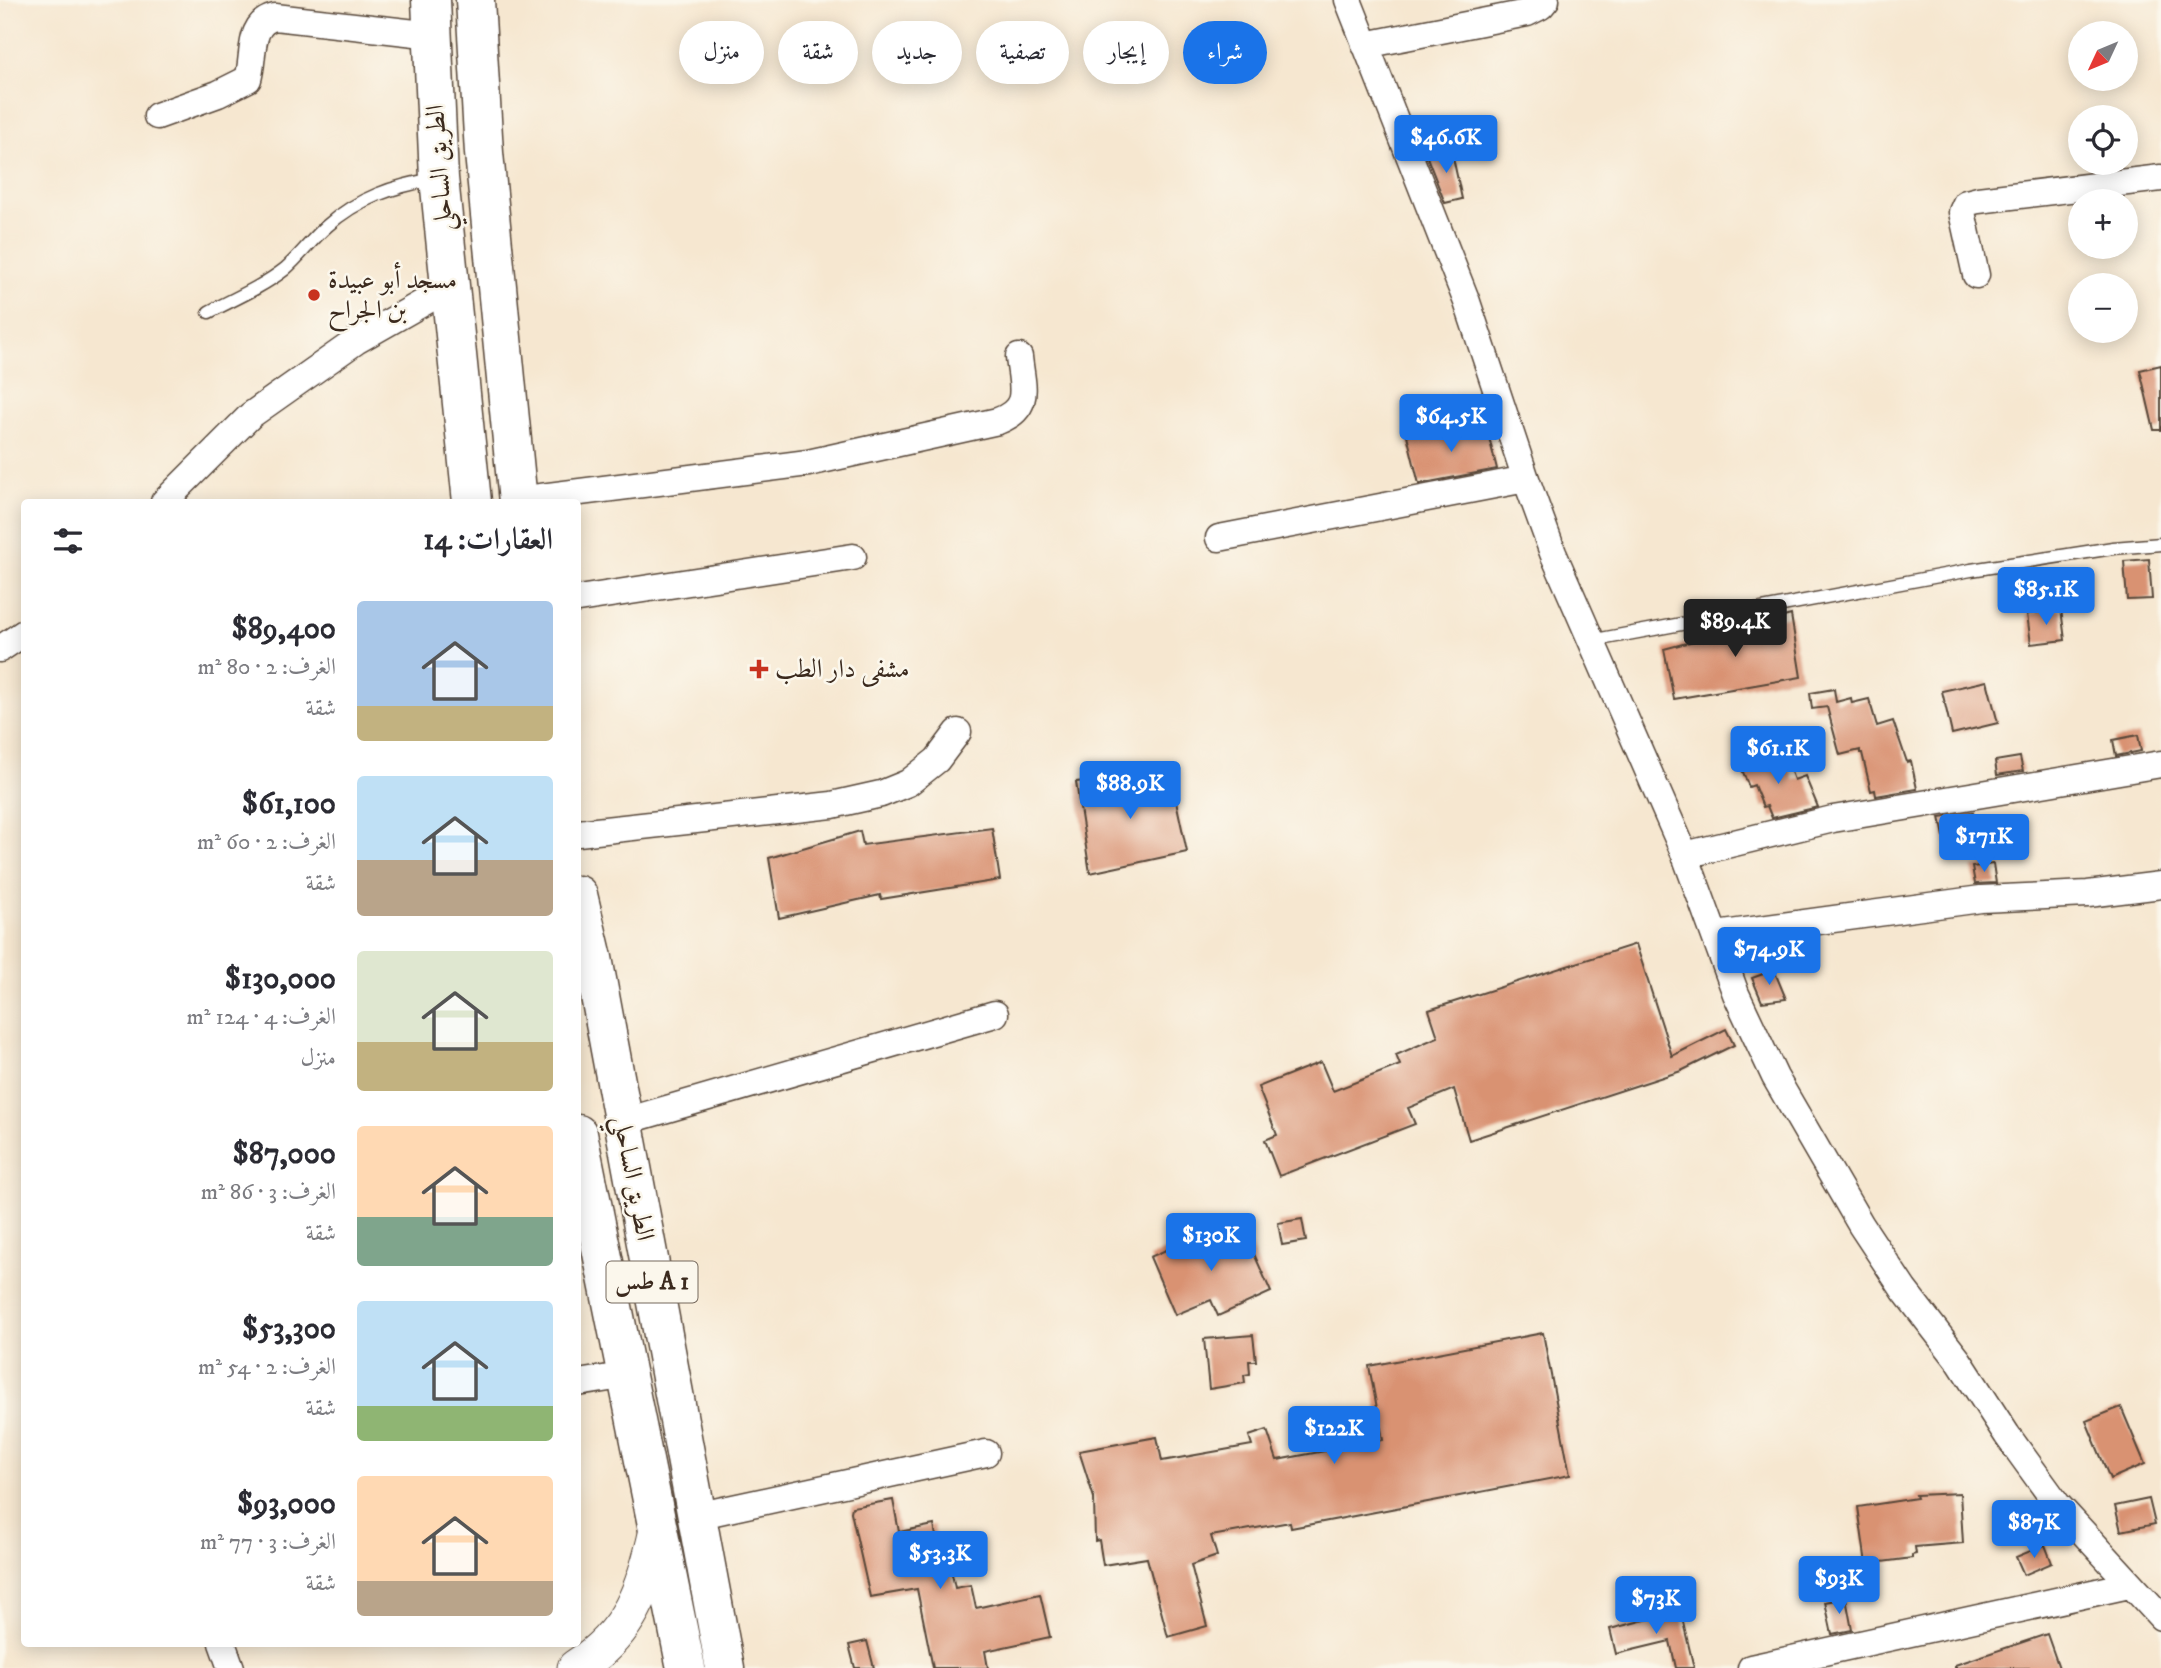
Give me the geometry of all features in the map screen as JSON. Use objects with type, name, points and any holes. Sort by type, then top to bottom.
[{"type":"highway","name":"الطريق الساحلي","points":[[475,0],[484,153],[517,499]]},
{"type":"highway","name":"الطريق الساحلي","points":[[432,17],[439,178],[472,499]]},
{"type":"highway","name":"الطريق الساحلي","points":[[581,908],[593,958],[725,1668]]},
{"type":"highway","name":"الطريق الساحلي","points":[[581,1148],[686,1668]]},
{"type":"main road","points":[[576,1668],[593,1657],[613,1638],[630,1616],[643,1591],[658,1530]]},
{"type":"street","points":[[1348,0],[1467,302],[1525,479],[1590,641],[1685,855],[1736,994],[1775,1077],[1861,1225],[1904,1290],[1959,1361],[2007,1435],[2057,1504],[2161,1617]]},
{"type":"street","points":[[1365,45],[1527,13],[1541,6],[1546,0]]},
{"type":"street","points":[[157,116],[218,94],[248,79],[254,36],[266,19],[432,17]]},
{"type":"street","points":[[1976,275],[1962,212],[1966,203],[2161,178]]},
{"type":"street","points":[[167,499],[251,415],[356,341],[449,288]]},
{"type":"street","points":[[532,499],[808,463],[998,421],[1009,417],[1019,408],[1024,397],[1018,357]]},
{"type":"street","points":[[1219,538],[1525,479]]},
{"type":"street","points":[[581,599],[853,557]]},
{"type":"street","points":[[0,649],[21,635]]},
{"type":"street","points":[[581,833],[832,805],[881,794],[908,783],[937,760],[958,732]]},
{"type":"street","points":[[1685,855],[1833,819],[2161,764]]},
{"type":"street","points":[[1716,935],[1968,901],[2088,894],[2161,884]]},
{"type":"street","points":[[622,1122],[995,1014]]},
{"type":"street","points":[[581,1383],[628,1375]]},
{"type":"street","points":[[696,1516],[986,1453]]},
{"type":"street","points":[[1751,1668],[2129,1585]]},
{"type":"street","points":[[223,1647],[231,1668]]},
{"type":"lane","points":[[209,312],[286,268],[350,207],[406,184],[439,178]]},
{"type":"lane","points":[[1590,641],[1971,570],[2113,548],[2161,544]]},
{"type":"building","points":[[1451,148],[1462,199],[1445,203],[1427,157]]},
{"type":"building","points":[[2161,365],[2161,430],[2154,430],[2140,370]]},
{"type":"building","points":[[1486,426],[1497,469],[1419,484],[1407,435]]},
{"type":"building","points":[[2149,559],[2152,599],[2127,600],[2124,561]]},
{"type":"building","points":[[2061,609],[2065,640],[2031,644],[2027,614]]},
{"type":"building","points":[[1791,615],[1801,677],[1674,699],[1664,649]]},
{"type":"building","points":[[1987,681],[1998,723],[1952,734],[1942,691]]},
{"type":"building","points":[[1834,689],[1836,702],[1851,698],[1852,703],[1869,699],[1877,726],[1893,721],[1907,762],[1911,761],[1917,789],[1876,796],[1875,790],[1871,791],[1860,750],[1840,755],[1827,707],[1812,709],[1810,693]]},
{"type":"building","points":[[2138,735],[2141,751],[2116,756],[2113,740]]},
{"type":"building","points":[[1784,753],[1794,780],[1805,776],[1818,807],[1772,818],[1767,806],[1763,807],[1754,785],[1749,787],[1739,762],[1757,755],[1760,763]]},
{"type":"building","points":[[2020,757],[2023,771],[1997,775],[1995,761]]},
{"type":"building","points":[[1170,773],[1187,852],[1090,873],[1076,782]]},
{"type":"building","points":[[1973,812],[1979,845],[1947,851],[1940,817]]},
{"type":"building","points":[[992,828],[1000,880],[881,899],[880,895],[779,918],[769,858],[860,831],[863,845]]},
{"type":"building","points":[[1993,864],[1996,883],[1975,884],[1972,867]]},
{"type":"building","points":[[1636,944],[1672,1056],[1726,1029],[1734,1045],[1681,1071],[1469,1140],[1454,1089],[1408,1108],[1415,1124],[1279,1176],[1265,1140],[1277,1135],[1258,1087],[1321,1062],[1333,1091],[1400,1065],[1396,1055],[1438,1037],[1429,1010]]},
{"type":"building","points":[[1774,970],[1786,999],[1762,1002],[1752,978]]},
{"type":"building","points":[[1302,1219],[1306,1241],[1282,1245],[1278,1223]]},
{"type":"building","points":[[1242,1227],[1271,1292],[1218,1316],[1211,1300],[1175,1315],[1150,1257],[1214,1229],[1218,1238]]},
{"type":"building","points":[[1543,1333],[1570,1475],[1291,1528],[1290,1522],[1211,1536],[1217,1556],[1191,1565],[1207,1626],[1168,1637],[1147,1558],[1103,1565],[1099,1540],[1095,1541],[1094,1498],[1079,1451],[1157,1437],[1162,1461],[1252,1445],[1249,1436],[1267,1430],[1277,1460],[1383,1440],[1369,1366]]},
{"type":"building","points":[[1253,1335],[1256,1361],[1249,1361],[1250,1374],[1244,1375],[1245,1383],[1209,1389],[1204,1339]]},
{"type":"building","points":[[2121,1407],[2145,1464],[2110,1479],[2086,1421]]},
{"type":"building","points":[[1960,1493],[1963,1543],[1915,1547],[1916,1554],[1912,1555],[1912,1558],[1866,1564],[1858,1507],[1917,1498],[1916,1495]]},
{"type":"building","points":[[2149,1499],[2155,1524],[2121,1531],[2115,1506]]},
{"type":"building","points":[[893,1500],[899,1532],[934,1525],[936,1536],[944,1537],[955,1588],[971,1585],[976,1608],[1040,1594],[1050,1637],[985,1651],[988,1668],[933,1668],[917,1589],[870,1597],[852,1507]]},
{"type":"building","points":[[2045,1545],[2052,1563],[2024,1575],[2016,1557]]},
{"type":"building","points":[[1846,1598],[1852,1630],[1832,1634],[1825,1602]]},
{"type":"building","points":[[1679,1605],[1694,1668],[1676,1668],[1670,1641],[1616,1654],[1610,1629],[1664,1615],[1662,1609]]},
{"type":"building","points":[[2047,1634],[2059,1668],[1955,1668],[1955,1665]]},
{"type":"building","points":[[867,1641],[874,1668],[855,1668],[849,1645]]},
{"type":"place","name":"مسجد أبو عبيدة بن الجراح","points":[[314,295]]},
{"type":"place","name":"مشفى دار الطب","points":[[759,669]]}]
